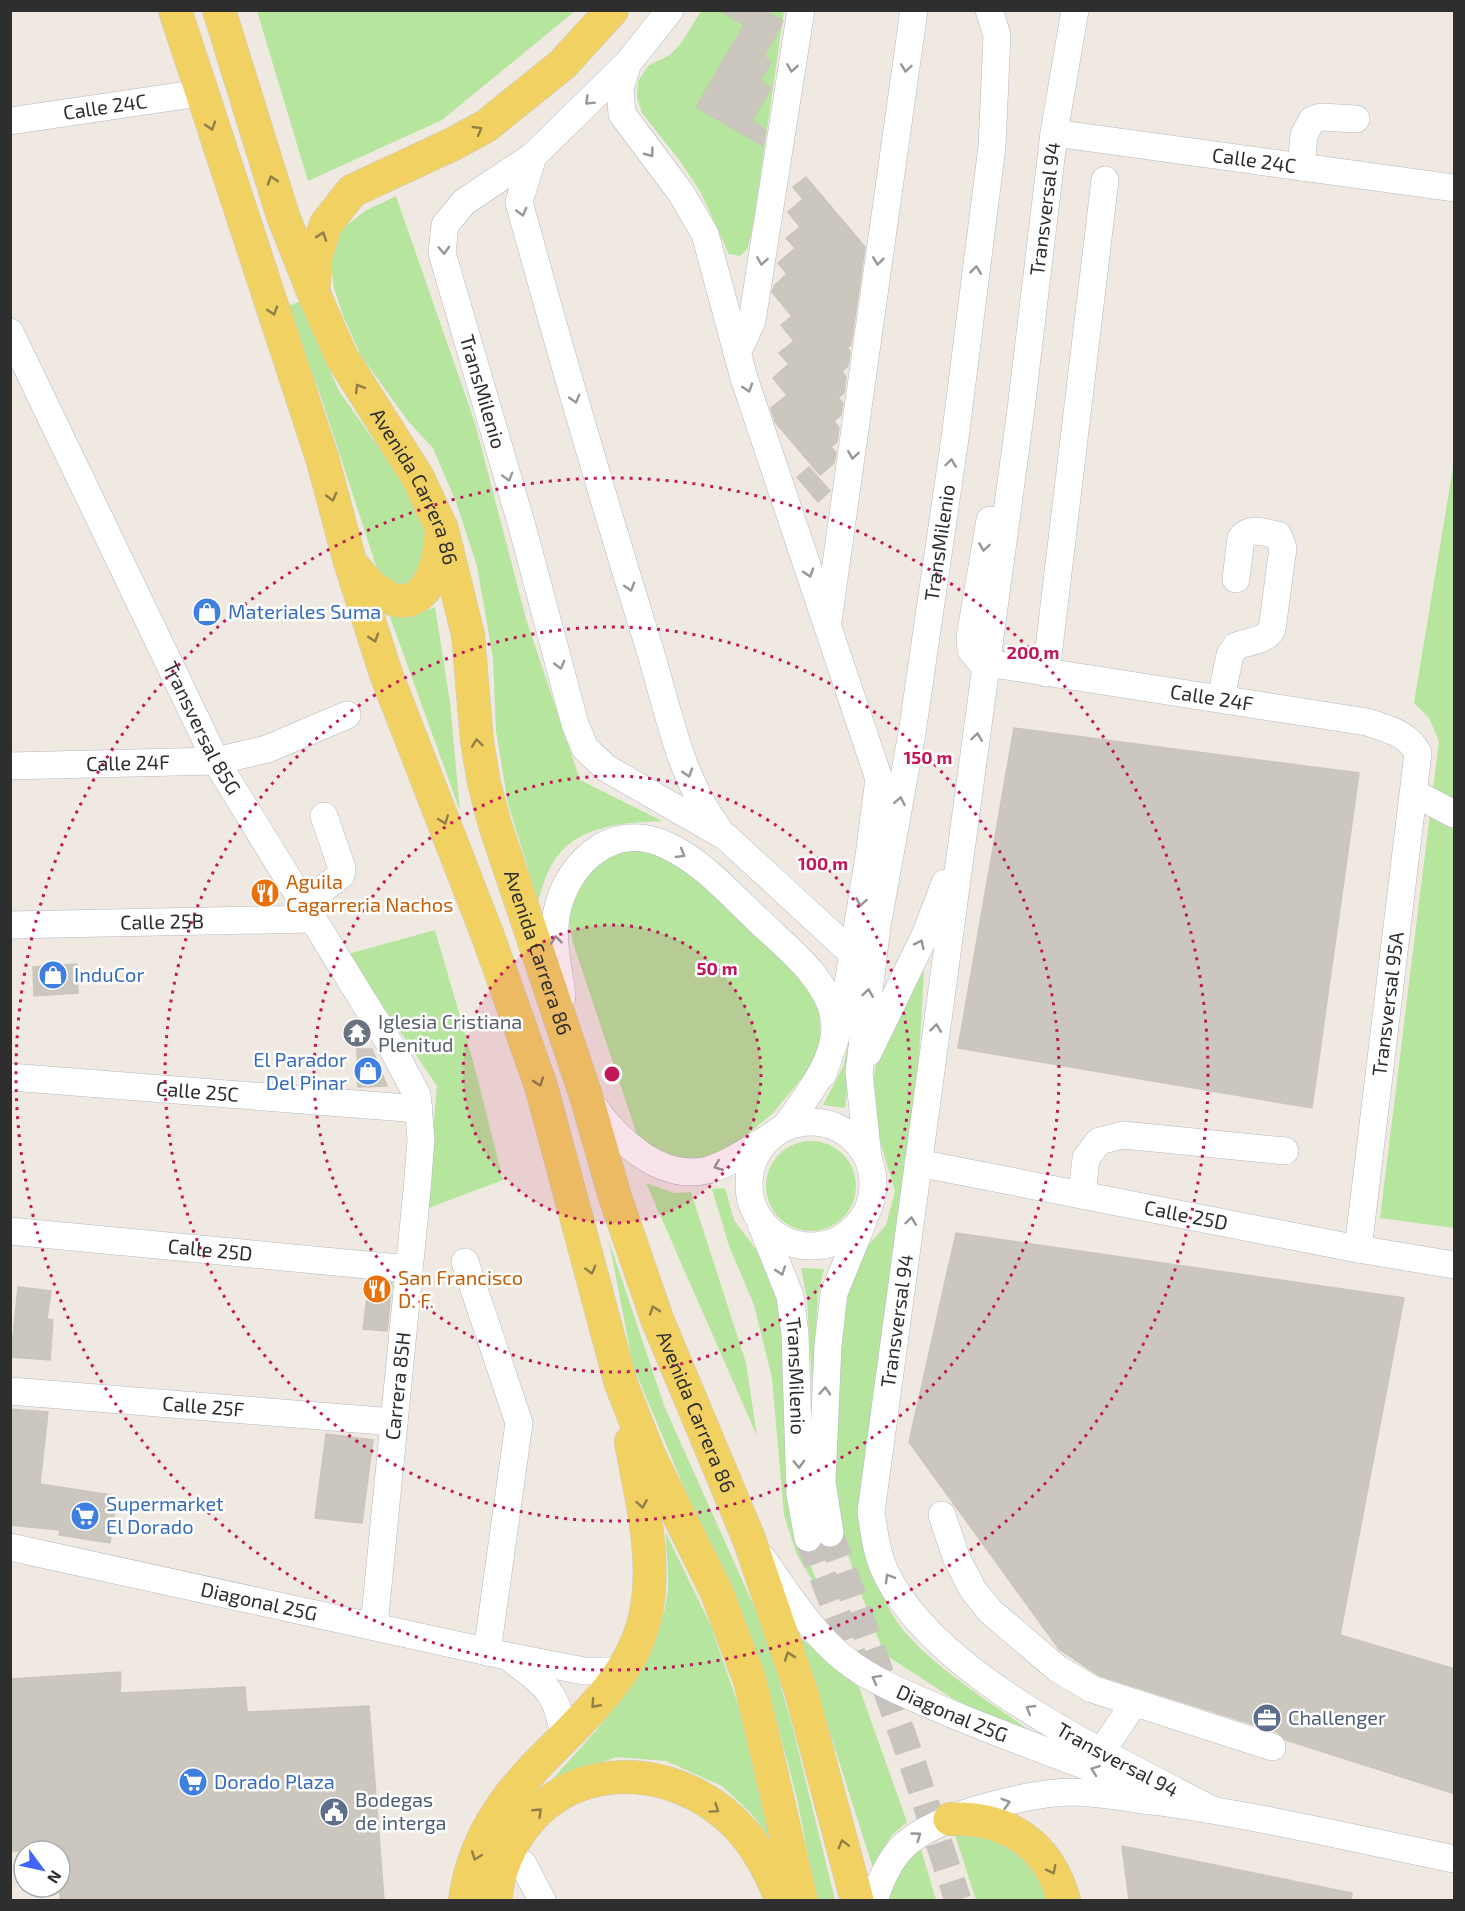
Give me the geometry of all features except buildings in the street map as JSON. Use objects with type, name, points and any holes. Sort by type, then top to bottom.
[{"type":"main road","name":"Avenida Carrera 86","points":[[175,10],[200,93],[323,461],[350,562],[386,674],[481,917],[541,1086],[621,1384],[649,1455],[717,1593],[750,1681],[801,1900]]},
{"type":"main road","name":"Avenida Carrera 86","points":[[219,10],[283,216],[314,294],[346,365],[417,476],[442,529],[468,635],[477,741],[484,783],[514,885],[586,1096],[615,1197],[657,1319],[749,1539],[801,1691],[857,1900]]},
{"type":"main road","points":[[314,294],[315,259],[326,224],[352,191],[486,126],[563,64],[612,10]]},
{"type":"main road","points":[[350,562],[371,589],[388,600],[410,600],[420,595],[433,576],[442,529]]},
{"type":"main road","points":[[465,1900],[473,1860],[494,1818],[507,1799],[608,1691],[638,1641],[646,1616],[651,1569],[621,1384]]},
{"type":"main road","points":[[496,1900],[504,1865],[519,1833],[537,1811],[559,1794],[600,1778],[637,1776],[693,1794],[722,1813],[743,1833],[766,1864],[782,1900]]},
{"type":"main road","points":[[950,1819],[966,1818],[993,1824],[1023,1837],[1050,1865],[1064,1900]]},
{"type":"street","name":"TransMilenio","points":[[669,10],[627,63],[533,156],[464,202],[445,225],[442,253],[522,526],[575,724],[585,748],[606,768],[726,837]]},
{"type":"street","points":[[737,352],[752,321],[801,10]]},
{"type":"street","name":"TransMilenio","points":[[827,627],[914,10]]},
{"type":"street","name":"TransMilenio","points":[[868,1158],[858,1072],[877,926],[914,722],[992,147],[997,35],[989,10]]},
{"type":"street","name":"Transversal 94","points":[[1075,10],[1054,133],[1021,409],[985,539],[970,637],[971,650],[975,657],[987,664],[871,1512],[876,1544],[884,1569],[905,1605],[935,1639],[1013,1700],[1210,1809]]},
{"type":"street","name":"TransMilenio","points":[[586,1096],[609,1128],[634,1149],[668,1168],[707,1170],[737,1158],[777,1132],[823,1074],[842,1019],[879,779],[737,352],[705,234],[681,194],[622,114],[620,88],[627,63]]},
{"type":"street","name":"Calle 24C","points":[[10,121],[200,93]]},
{"type":"street","points":[[1301,167],[1304,135],[1312,120],[1321,117],[1356,119]]},
{"type":"street","name":"Calle 24C","points":[[1054,133],[1455,188]]},
{"type":"street","name":"TransMilenio","points":[[533,156],[519,202],[613,533],[695,793],[726,837],[853,954]]},
{"type":"street","points":[[1046,674],[1105,180]]},
{"type":"street","name":"Transversal 85G","points":[[10,332],[216,761],[391,1046],[414,1089],[419,1109]]},
{"type":"street","points":[[1221,698],[1230,655],[1236,646],[1262,639],[1272,629],[1283,548],[1278,535],[1250,530],[1244,533],[1241,537],[1236,579]]},
{"type":"street","name":"Calle 24F","points":[[987,664],[1367,722],[1400,734],[1413,743],[1419,760]]},
{"type":"street","name":"Calle 24F","points":[[10,766],[216,761],[267,749],[347,715]]},
{"type":"street","name":"Transversal 95A","points":[[1358,1249],[1419,760]]},
{"type":"street","points":[[1414,793],[1455,814]]},
{"type":"street","points":[[308,912],[341,875],[342,868],[324,816]]},
{"type":"street","points":[[858,1072],[926,933],[962,837]]},
{"type":"street","name":"TransMilenio","points":[[567,1040],[554,926],[560,894],[573,870],[590,855],[613,841],[639,838],[667,845],[699,864],[798,958],[823,990],[834,1018],[831,1044],[823,1074]]},
{"type":"street","name":"Calle 25B","points":[[10,925],[308,912]]},
{"type":"street","name":"Calle 25C","points":[[10,1077],[419,1109]]},
{"type":"street","name":"Carrera 85H","points":[[374,1626],[421,1139],[419,1109]]},
{"type":"street","points":[[804,1122],[824,1123],[842,1129],[858,1142],[868,1158],[873,1177],[872,1197],[865,1215],[852,1232],[833,1243],[812,1247],[791,1244],[772,1233],[758,1218],[750,1198],[749,1176],[756,1155],[777,1132],[804,1122]]},
{"type":"street","points":[[1082,1195],[1086,1158],[1099,1141],[1122,1134],[1285,1151]]},
{"type":"street","name":"Calle 25D","points":[[918,1163],[1358,1249],[1455,1265]]},
{"type":"street","name":"TransMilenio","points":[[758,1218],[775,1252],[790,1296],[795,1334],[800,1494],[819,1536],[828,1345],[834,1293],[865,1215]]},
{"type":"street","name":"Calle 25D","points":[[10,1232],[409,1269]]},
{"type":"street","points":[[465,1262],[519,1423],[497,1654]]},
{"type":"street","name":"Calle 25F","points":[[10,1391],[394,1422]]},
{"type":"street","points":[[942,1515],[956,1557],[973,1590],[991,1612],[1058,1669],[1092,1689],[1272,1747]]},
{"type":"street","name":"Diagonal 25G","points":[[749,1539],[812,1627],[837,1653],[873,1677],[904,1694],[974,1723],[1086,1766],[1210,1809]]},
{"type":"street","name":"Diagonal 25G","points":[[10,1547],[497,1654],[584,1671],[621,1671]]},
{"type":"street","name":"Diagonal 25G","points":[[497,1654],[544,1685],[554,1696],[559,1708],[564,1737]]},
{"type":"street","points":[[1101,1750],[1134,1702]]},
{"type":"street","name":"Diagonal 25G","points":[[874,1900],[883,1875],[898,1851],[927,1829],[950,1819],[1016,1800],[1056,1793],[1092,1793],[1210,1809],[1455,1859]]},
{"type":"street","points":[[523,1864],[542,1900]]},
{"type":"green space","points":[[257,10],[575,11],[442,120],[308,181]]},
{"type":"green space","points":[[701,11],[784,11],[754,220],[748,248],[740,256],[729,254],[701,193],[680,161],[642,113],[637,97],[638,81],[649,65],[670,55],[682,42]]},
{"type":"green space","points":[[396,196],[475,423],[526,619],[580,780],[662,821],[615,825],[585,834],[572,842],[560,852],[551,866],[538,901],[508,804],[496,731],[493,658],[477,566],[456,502],[433,448],[408,421],[361,356],[334,288],[330,259],[341,230],[365,211]]},
{"type":"green space","points":[[299,302],[339,391],[391,465],[418,510],[430,540],[414,586],[381,581],[322,400],[287,306]]},
{"type":"green space","points":[[1454,462],[1454,1228],[1380,1218],[1439,741],[1429,718],[1414,703]]},
{"type":"green space","points":[[435,607],[450,702],[460,811],[390,617],[414,615]]},
{"type":"green space","points":[[634,849],[663,855],[687,867],[805,983],[819,1011],[821,1039],[813,1065],[772,1114],[727,1151],[691,1161],[668,1157],[639,1141],[573,943],[566,909],[578,882],[606,857]]},
{"type":"green space","points":[[435,930],[475,1068],[503,1180],[426,1209],[437,1086],[348,954]]},
{"type":"green space","points":[[924,967],[907,1184],[863,1543],[888,1607],[914,1642],[949,1673],[1047,1743],[952,1698],[884,1654],[838,1523],[831,1463],[845,1288],[859,1256],[886,1225],[895,1191],[877,1132],[871,1101],[875,1068],[894,1023]]},
{"type":"green space","points":[[855,1020],[845,1108],[823,1105],[843,1067]]},
{"type":"green space","points":[[811,1141],[828,1144],[843,1154],[853,1169],[856,1186],[853,1203],[843,1218],[828,1228],[811,1231],[794,1228],[779,1218],[769,1203],[766,1186],[769,1169],[779,1154],[794,1144]]},
{"type":"green space","points":[[646,1183],[674,1193],[691,1192],[746,1363],[757,1436]]},
{"type":"green space","points":[[725,1188],[734,1220],[760,1255],[781,1292],[801,1543],[825,1601],[797,1555],[784,1515],[772,1378],[754,1305],[729,1246],[712,1189]]},
{"type":"green space","points":[[609,1241],[665,1408],[765,1631],[792,1725],[835,1900],[817,1900],[797,1799],[768,1687],[633,1366]]},
{"type":"green space","points":[[801,1268],[824,1269],[818,1296],[812,1384],[807,1298]]},
{"type":"green space","points":[[666,1533],[711,1626],[756,1757],[777,1848],[751,1813],[722,1786],[666,1761],[616,1757],[549,1783],[622,1698],[650,1650],[660,1625],[667,1597]]},
{"type":"green space","points":[[799,1636],[859,1687],[907,1822],[891,1836],[873,1868]]},
{"type":"green space","points":[[971,1830],[1018,1846],[1054,1900],[976,1900],[955,1835]]},
{"type":"green space","points":[[920,1846],[936,1900],[885,1900],[894,1875]]},
{"type":"tunnel","points":[[830,1533],[908,1750],[958,1900]]},
{"type":"tunnel","points":[[808,1538],[861,1677]]},
{"type":"place","name":"Materiales Suma","points":[[207,612]]},
{"type":"place","name":"Aguila Cagarreria Nachos","points":[[265,893]]},
{"type":"place","name":"InduCor","points":[[53,975]]},
{"type":"place","name":"Iglesia Cristiana Plenitud","points":[[357,1033]]},
{"type":"place","name":"El Parador Del Pinar","points":[[368,1071]]},
{"type":"place","name":"San Francisco D. F.","points":[[377,1289]]},
{"type":"place","name":"Supermarket El Dorado","points":[[85,1516]]},
{"type":"place","name":"Challenger","points":[[1267,1718]]},
{"type":"place","name":"Dorado Plaza","points":[[193,1782]]},
{"type":"place","name":"Bodegas de interga","points":[[334,1812]]}]
